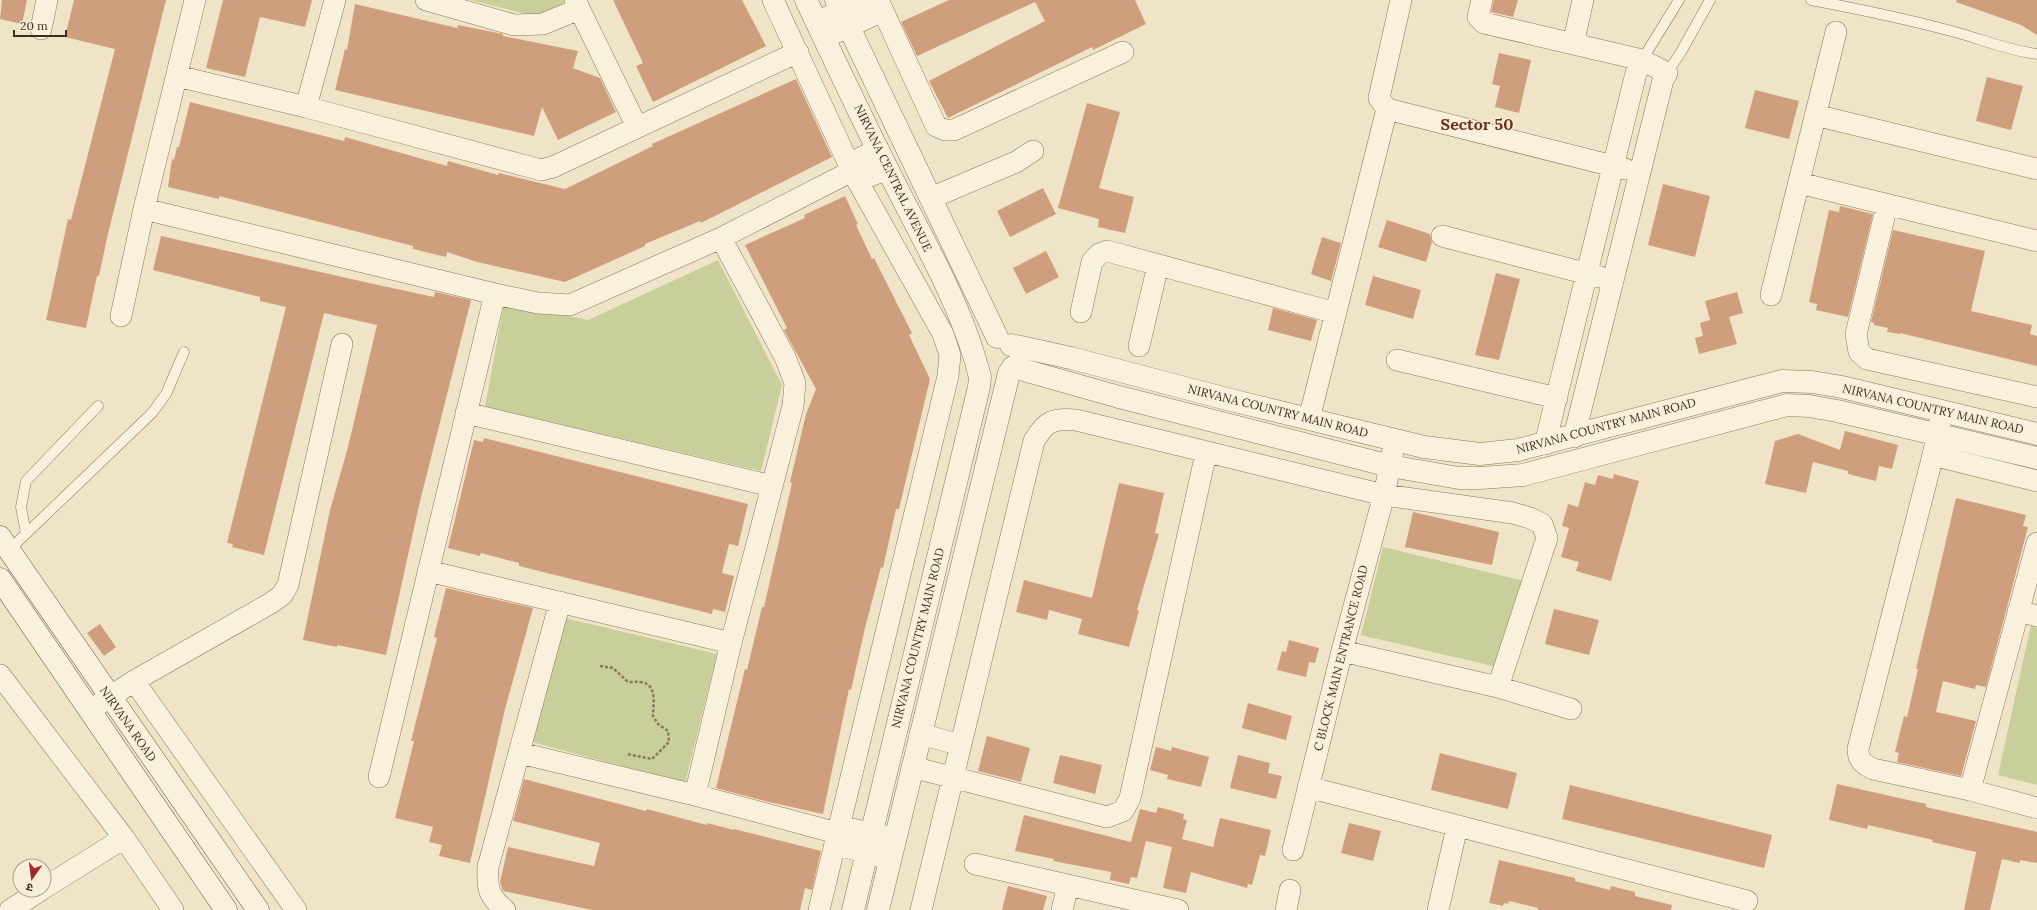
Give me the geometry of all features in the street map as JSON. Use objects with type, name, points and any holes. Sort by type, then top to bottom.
[{"type":"street","points":[[41,29],[47,0]]},
{"type":"street","points":[[121,316],[144,209],[178,76],[195,0]]},
{"type":"street","points":[[306,107],[335,0]]},
{"type":"street","points":[[426,0],[514,25],[543,24],[577,4],[637,127]]},
{"type":"street","points":[[773,0],[852,171],[944,334],[950,355],[948,376],[819,910]]},
{"type":"street","name":"NIRVANA CENTRAL AVENUE","points":[[806,0],[887,169],[938,270],[971,344],[976,362]]},
{"type":"street","points":[[820,30],[842,12],[875,0],[936,126],[945,130],[954,130],[1123,52]]},
{"type":"street","points":[[1401,0],[1379,98],[1387,109],[1640,172]]},
{"type":"street","points":[[1482,0],[1478,17],[1480,21],[1642,60],[1667,73],[1663,80],[1574,437]]},
{"type":"street","points":[[1573,44],[1584,0]]},
{"type":"street","name":"NIRVANA CENTRAL AVENUE","points":[[842,12],[931,198],[1004,341]]},
{"type":"street","points":[[1771,295],[1836,32]]},
{"type":"street","points":[[178,76],[306,107],[541,170],[553,167],[798,52]]},
{"type":"street","points":[[1545,444],[1636,72],[1642,60]]},
{"type":"street","points":[[1309,419],[1387,109]]},
{"type":"street","points":[[1816,115],[2037,169]]},
{"type":"street","points":[[144,209],[495,294],[538,303],[570,304],[721,238],[852,171],[857,160],[878,149]]},
{"type":"street","points":[[931,198],[1016,162],[1033,152]]},
{"type":"street","points":[[852,171],[865,178],[887,169]]},
{"type":"street","points":[[1799,183],[2037,241]]},
{"type":"street","points":[[1887,204],[1856,334],[1859,352],[1867,359],[2037,397]]},
{"type":"street","points":[[1442,236],[1612,280]]},
{"type":"street","points":[[695,795],[731,643],[793,406],[795,383],[785,357],[721,238]]},
{"type":"street","points":[[1081,312],[1092,262],[1099,254],[1107,251],[1336,313]]},
{"type":"street","points":[[1139,346],[1158,265]]},
{"type":"street","points":[[379,777],[495,294]]},
{"type":"street","points":[[984,340],[1004,341],[1016,353],[1011,370],[995,378],[987,376],[976,362],[980,345],[984,340]]},
{"type":"street","name":"NIRVANA COUNTRY MAIN ROAD","points":[[1004,341],[1395,441],[1439,450],[1480,454],[1518,450],[1574,437],[1782,380],[1812,382],[1842,387],[2037,434]]},
{"type":"street","points":[[90,710],[109,696],[134,681],[271,603],[285,590],[288,585],[342,344]]},
{"type":"street","points":[[1397,360],[1557,398]]},
{"type":"street","name":"NIRVANA COUNTRY MAIN ROAD","points":[[853,910],[979,387],[980,377],[976,362]]},
{"type":"street","name":"NIRVANA COUNTRY MAIN ROAD","points":[[878,910],[920,734],[1011,370],[1380,463],[1460,478],[1523,475],[1787,405],[1809,406],[1837,411],[2037,458]]},
{"type":"street","points":[[1942,412],[1933,455],[1858,749],[1858,757],[1864,764],[1873,769],[1970,790],[2037,808]]},
{"type":"street","points":[[466,413],[772,486]]},
{"type":"street","points":[[921,910],[1034,441],[1043,426],[1060,419],[1076,420],[1206,453],[1364,489],[1384,495],[1513,513],[1530,518],[1542,524],[1547,538],[1498,687]]},
{"type":"street","points":[[1364,489],[1395,441]]},
{"type":"street","points":[[912,767],[1108,817],[1123,811],[1130,798],[1206,453]]},
{"type":"street","points":[[1933,455],[2037,481]]},
{"type":"street","name":"C BLOCK MAIN ENTRANCE ROAD","points":[[1293,850],[1342,651],[1384,495],[1380,463]]},
{"type":"street","name":"NIRVANA ROAD","points":[[5,543],[109,696],[258,910]]},
{"type":"street","points":[[1970,790],[2028,613],[2037,543]]},
{"type":"street","points":[[428,571],[731,643]]},
{"type":"street","name":"NIRVANA ROAD","points":[[0,578],[226,910]]},
{"type":"street","points":[[505,910],[494,901],[487,886],[488,867],[560,602]]},
{"type":"street","points":[[1342,651],[1498,687],[1571,709]]},
{"type":"street","points":[[0,674],[124,838],[173,910]]},
{"type":"street","points":[[134,681],[296,910]]},
{"type":"street","points":[[920,734],[961,745]]},
{"type":"street","points":[[520,752],[695,795],[837,833]]},
{"type":"street","points":[[1308,787],[1457,827],[1747,901]]},
{"type":"street","points":[[1438,910],[1457,827]]},
{"type":"street","points":[[837,833],[842,846],[869,844],[893,849]]},
{"type":"street","points":[[52,883],[124,838]]},
{"type":"street","points":[[975,864],[1178,910]]},
{"type":"street","points":[[1062,910],[1068,885]]},
{"type":"street","points":[[10,910],[29,898]]},
{"type":"lane","points":[[1642,60],[1679,0]]},
{"type":"lane","points":[[1811,0],[1887,14],[1957,32],[2013,51],[2037,54]]},
{"type":"lane","points":[[1667,73],[1681,52],[1710,1]]},
{"type":"lane","points":[[5,543],[26,534],[152,413],[166,394],[184,352]]},
{"type":"lane","points":[[26,534],[21,507],[26,481],[98,406]]},
{"type":"path","points":[[600,666],[613,668],[628,682],[642,681],[650,687],[655,697],[652,716],[658,724],[668,731],[670,742],[652,759],[627,754]]},
{"type":"green space","points":[[471,0],[568,0],[569,3],[541,18]]},
{"type":"green space","points":[[718,260],[782,385],[761,471],[485,407],[504,303],[588,320]]},
{"type":"green space","points":[[1383,547],[1524,581],[1501,668],[1361,635]]},
{"type":"green space","points":[[565,618],[717,654],[685,783],[532,742]]},
{"type":"green space","points":[[2031,625],[2037,627],[2037,785],[1998,775]]},
{"type":"building","points":[[2,0],[27,0],[22,24],[0,19]]},
{"type":"building","points":[[74,0],[166,0],[99,276],[97,276],[86,328],[46,320],[68,219],[71,220],[115,49],[65,37]]},
{"type":"building","points":[[223,0],[312,0],[305,27],[260,17],[245,77],[206,68]]},
{"type":"building","points":[[613,0],[742,0],[766,46],[653,102],[636,66],[643,63]]},
{"type":"building","points":[[949,0],[1135,0],[1146,24],[1093,50],[1092,47],[948,118],[929,81],[1045,21],[1035,2],[917,56],[901,22]]},
{"type":"building","points":[[1494,0],[1518,0],[1513,17],[1491,12]]},
{"type":"building","points":[[1957,0],[2037,0],[2037,35],[2021,25],[1956,2]]},
{"type":"building","points":[[355,4],[457,28],[458,25],[503,34],[503,36],[578,51],[573,68],[600,78],[616,112],[558,140],[542,107],[534,136],[335,90],[345,49],[347,50]]},
{"type":"building","points":[[1499,53],[1531,60],[1519,113],[1495,107],[1500,86],[1492,84]]},
{"type":"building","points":[[1987,77],[2023,86],[2011,130],[1976,121]]},
{"type":"building","points":[[796,79],[832,157],[701,223],[700,221],[645,244],[645,246],[565,282],[477,262],[447,252],[446,257],[413,249],[413,246],[219,196],[219,199],[168,187],[172,159],[174,160],[177,147],[179,147],[190,102],[344,141],[345,137],[447,166],[448,161],[498,175],[499,173],[565,189],[653,146],[652,144]]},
{"type":"building","points":[[1755,90],[1799,101],[1789,139],[1745,128]]},
{"type":"building","points":[[1087,103],[1120,112],[1099,188],[1134,197],[1125,233],[1098,227],[1099,219],[1058,208]]},
{"type":"building","points":[[1663,184],[1710,196],[1695,257],[1648,245]]},
{"type":"building","points":[[1043,188],[1056,214],[1010,237],[997,211]]},
{"type":"building","points":[[845,196],[858,224],[856,225],[872,259],[874,258],[912,333],[909,335],[930,379],[899,509],[896,509],[883,568],[881,567],[851,690],[849,689],[823,814],[716,788],[745,669],[747,670],[762,607],[764,607],[806,414],[816,389],[784,330],[787,328],[745,245],[805,218],[804,215]]},
{"type":"building","points":[[1840,206],[1873,214],[1848,317],[1816,310],[1817,304],[1809,302],[1829,210],[1839,212]]},
{"type":"building","points":[[1387,220],[1430,234],[1432,242],[1426,262],[1378,247]]},
{"type":"building","points":[[1893,230],[1985,251],[1971,311],[2032,325],[2030,334],[2037,336],[2037,366],[1900,333],[1887,332],[1888,328],[1874,325],[1874,323],[1871,322]]},
{"type":"building","points":[[161,236],[434,297],[435,292],[471,300],[420,501],[386,655],[303,640],[330,510],[348,447],[377,325],[324,313],[264,555],[232,547],[233,544],[227,543],[286,307],[260,301],[260,297],[153,270]]},
{"type":"building","points":[[1322,237],[1341,243],[1331,281],[1311,274]]},
{"type":"building","points":[[1046,251],[1059,277],[1026,294],[1013,268]]},
{"type":"building","points":[[1496,273],[1520,279],[1499,360],[1475,355]]},
{"type":"building","points":[[1373,276],[1421,290],[1413,319],[1365,305]]},
{"type":"building","points":[[1737,292],[1743,313],[1729,317],[1737,344],[1699,354],[1695,338],[1703,336],[1700,323],[1710,320],[1705,301]]},
{"type":"building","points":[[1273,308],[1317,320],[1311,341],[1268,330]]},
{"type":"building","points":[[1845,431],[1898,445],[1892,469],[1879,466],[1876,481],[1848,474],[1848,471],[1813,462],[1806,493],[1765,484],[1775,441],[1798,434],[1840,450]]},
{"type":"building","points":[[484,438],[748,504],[738,546],[729,544],[722,573],[734,576],[725,612],[713,609],[712,614],[519,566],[519,563],[481,553],[480,556],[448,548],[474,440],[483,442]]},
{"type":"building","points":[[1614,474],[1639,481],[1611,581],[1576,571],[1579,562],[1561,557],[1569,528],[1562,526],[1568,504],[1578,507],[1585,482],[1595,485],[1598,475],[1613,479]]},
{"type":"building","points":[[1119,483],[1164,493],[1155,533],[1159,534],[1137,610],[1139,611],[1129,647],[1078,634],[1082,619],[1049,610],[1047,620],[1016,612],[1024,580],[1092,598]]},
{"type":"building","points":[[1956,498],[2026,515],[2023,526],[2028,527],[1986,687],[1976,685],[1975,689],[1943,681],[1936,712],[1976,721],[1961,776],[1897,762],[1899,753],[1895,752],[1904,716],[1907,717],[1918,669],[1916,669]]},
{"type":"building","points":[[1413,512],[1499,532],[1492,565],[1405,547]]},
{"type":"building","points":[[446,588],[533,608],[505,709],[470,863],[439,856],[442,845],[429,842],[433,827],[395,818],[414,741],[411,741],[437,638],[434,637]]},
{"type":"building","points":[[1554,609],[1599,620],[1589,655],[1545,644]]},
{"type":"building","points":[[100,624],[116,647],[104,656],[87,633]]},
{"type":"building","points":[[1289,640],[1319,648],[1315,663],[1309,662],[1306,677],[1277,670],[1282,651],[1286,652]]},
{"type":"building","points":[[1248,703],[1292,716],[1286,740],[1242,728]]},
{"type":"building","points":[[987,736],[1030,748],[1021,782],[978,771]]},
{"type":"building","points":[[1156,747],[1171,751],[1172,747],[1209,757],[1201,787],[1167,779],[1168,775],[1150,770]]},
{"type":"building","points":[[1440,753],[1517,773],[1508,809],[1431,790]]},
{"type":"building","points":[[1060,755],[1102,765],[1095,794],[1053,783]]},
{"type":"building","points":[[1238,755],[1270,763],[1268,773],[1282,776],[1276,799],[1230,788]]},
{"type":"building","points":[[524,779],[646,811],[647,809],[707,825],[707,823],[734,829],[821,851],[812,890],[805,888],[800,910],[592,910],[503,891],[500,882],[508,847],[594,866],[600,843],[513,821]]},
{"type":"building","points":[[1837,784],[1926,804],[1926,807],[2037,832],[2037,863],[2020,860],[2020,863],[2002,859],[1990,910],[1964,910],[1976,852],[1932,842],[1933,840],[1868,825],[1867,829],[1829,820]]},
{"type":"building","points":[[1570,785],[1772,835],[1764,868],[1562,819]]},
{"type":"building","points":[[1158,807],[1184,814],[1183,819],[1187,820],[1182,839],[1213,847],[1220,818],[1271,830],[1265,856],[1260,855],[1252,885],[1248,884],[1247,888],[1191,872],[1186,893],[1163,888],[1172,847],[1146,841],[1137,878],[1131,877],[1129,884],[1110,880],[1111,872],[1053,861],[1054,859],[1015,851],[1024,815],[1131,842],[1140,809],[1156,813]]},
{"type":"building","points":[[1349,823],[1381,831],[1373,861],[1341,853]]},
{"type":"building","points":[[1499,860],[1575,878],[1575,881],[1610,890],[1611,886],[1635,892],[1635,896],[1672,905],[1671,910],[1538,910],[1538,908],[1509,901],[1508,904],[1504,903],[1503,906],[1489,903]]},
{"type":"building","points":[[1008,886],[1047,896],[1043,910],[1002,910]]},
{"type":"district","name":"Sector 50","points":[[1477,124]]}]
